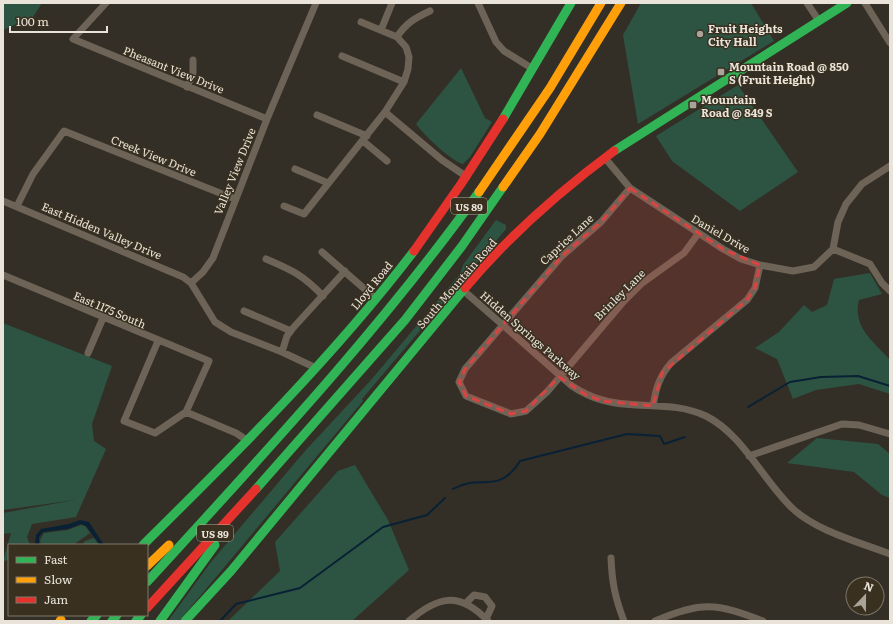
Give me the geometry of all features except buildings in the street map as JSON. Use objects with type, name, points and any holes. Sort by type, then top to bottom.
[{"type":"main road","name":"Lloyd Road","points":[[144,544],[248,441],[316,368],[376,298],[420,243],[467,177],[533,69],[571,3]]},
{"type":"main road","name":"US 89","points":[[148,581],[356,350],[434,253],[514,143],[601,3]]},
{"type":"main road","name":"US 89","points":[[148,607],[380,350],[462,246],[540,134],[621,3]]},
{"type":"main road","name":"South Mountain Road","points":[[185,621],[231,571],[491,257],[522,227],[564,189],[631,139],[847,3]]},
{"type":"main road","points":[[160,621],[227,529],[284,458]]},
{"type":"main road","points":[[148,565],[257,460]]},
{"type":"street","name":"Pheasant View Drive","points":[[106,3],[73,39],[267,119]]},
{"type":"street","name":"Valley View Drive","points":[[191,283],[203,272],[212,258],[267,119],[316,3]]},
{"type":"street","points":[[381,30],[392,3]]},
{"type":"street","points":[[478,3],[496,42],[504,51],[533,69]]},
{"type":"street","points":[[807,3],[819,21]]},
{"type":"street","points":[[865,3],[890,43]]},
{"type":"street","points":[[397,37],[403,27],[411,20],[430,11]]},
{"type":"street","points":[[284,206],[304,214],[385,112],[404,82],[409,57],[406,47],[397,37],[361,22]]},
{"type":"street","points":[[342,56],[404,82]]},
{"type":"street","points":[[187,87],[193,73],[193,60]]},
{"type":"street","points":[[385,112],[442,160],[467,177]]},
{"type":"street","points":[[317,115],[365,138],[387,161]]},
{"type":"street","name":"Creek View Drive","points":[[17,206],[33,174],[64,131],[235,199]]},
{"type":"street","name":"Daniel Drive","points":[[605,158],[630,188],[698,234],[742,260],[760,266],[794,271],[814,268],[833,249]]},
{"type":"street","points":[[890,166],[862,184],[846,204],[838,222],[833,249],[870,264],[882,284],[890,291]]},
{"type":"street","points":[[295,169],[328,183]]},
{"type":"street","name":"Caprice Lane","points":[[560,376],[547,392],[526,411],[511,414],[466,396],[459,382],[465,369],[562,256],[601,222],[630,188]]},
{"type":"street","name":"East Hidden Valley Drive","points":[[3,201],[172,271],[191,283]]},
{"type":"street","name":"Brinley Lane","points":[[560,376],[624,300],[641,284],[684,253],[698,234]]},
{"type":"street","points":[[322,252],[376,298]]},
{"type":"street","points":[[266,259],[293,271],[307,280],[323,296]]},
{"type":"street","points":[[653,406],[657,384],[662,373],[671,363],[747,300],[755,288],[760,266]]},
{"type":"street","points":[[282,352],[291,331],[346,272]]},
{"type":"street","name":"East 1175 South","points":[[3,275],[209,361],[186,412]]},
{"type":"street","points":[[191,283],[215,322],[231,332],[282,352],[316,368]]},
{"type":"street","name":"Hidden Springs Parkway","points":[[464,291],[560,376],[586,395],[624,404],[675,407],[706,416],[720,424],[732,435],[792,507],[804,518],[821,527],[890,554]]},
{"type":"street","points":[[244,311],[291,331]]},
{"type":"street","points":[[88,352],[103,318]]},
{"type":"street","points":[[158,341],[124,421],[155,433],[186,412],[236,433],[248,441]]},
{"type":"street","points":[[749,456],[842,424],[859,425],[890,434]]},
{"type":"street","points":[[611,558],[613,587],[624,621]]},
{"type":"street","points":[[408,621],[424,607],[438,601],[453,600],[466,603],[487,620],[492,606],[485,597],[474,595],[466,603]]},
{"type":"street","points":[[655,621],[680,610],[712,606],[730,609],[763,621]]},
{"type":"highlighted area","points":[[630,188],[723,249],[760,265],[755,288],[747,300],[662,373],[653,406],[602,401],[586,395],[559,377],[526,411],[511,414],[466,396],[459,382],[465,369],[562,256],[601,222]]},
{"type":"green space","points":[[3,3],[42,3],[33,17],[3,30]]},
{"type":"green space","points":[[641,3],[751,3],[774,41],[638,124],[623,35]]},
{"type":"green space","points":[[461,68],[485,118],[492,122],[470,157],[463,164],[452,158],[438,147],[416,124]]},
{"type":"green space","points":[[738,85],[798,172],[740,211],[672,161],[656,136]]},
{"type":"green space","points":[[496,220],[506,225],[506,229],[362,399],[363,401],[179,621],[168,621],[211,562],[305,451],[371,380],[460,274],[463,265]]},
{"type":"green space","points":[[870,273],[882,294],[859,300],[859,318],[871,340],[890,360],[890,394],[859,384],[816,390],[793,399],[777,359],[755,348],[779,332],[804,305],[812,312],[827,305],[834,279]]},
{"type":"green space","points":[[3,323],[112,366],[92,424],[94,441],[106,449],[76,517],[32,524],[27,537],[30,544],[8,544],[8,560],[3,561],[11,533],[3,534],[3,513],[75,500],[3,510]]},
{"type":"green space","points":[[817,438],[878,444],[890,454],[890,498],[882,495],[854,472],[787,463]]},
{"type":"green space","points":[[355,465],[388,520],[409,570],[352,621],[228,621],[280,571],[275,542],[338,471]]},
{"type":"green space","points":[[81,525],[85,526],[90,533],[74,544],[41,544],[40,540],[44,533],[68,530]]},
{"type":"green space","points":[[94,538],[98,544],[83,544],[85,541]]},
{"type":"water","points":[[80,520],[89,522],[103,544],[99,544],[86,526],[81,524],[68,529],[43,532],[39,537],[39,544],[35,544],[36,535],[41,529],[69,524]]},
{"type":"waterway","points":[[748,407],[790,382],[821,377],[858,376],[890,386]]},
{"type":"waterway","points":[[453,489],[472,483],[497,481],[512,472],[520,461],[627,434],[660,436],[664,444],[685,437]]},
{"type":"waterway","points":[[220,621],[236,604],[300,588],[383,527],[427,515],[445,498]]},
{"type":"traffic: fast","points":[[503,119],[571,3]]},
{"type":"traffic: fast","points":[[614,151],[847,3]]},
{"type":"traffic: fast","points":[[256,489],[405,320],[462,246],[503,187]]},
{"type":"traffic: fast","points":[[148,581],[319,392],[401,294],[479,192]]},
{"type":"traffic: fast","points":[[144,544],[249,439],[318,366],[414,251]]},
{"type":"traffic: fast","points":[[185,621],[231,571],[465,288]]},
{"type":"traffic: fast","points":[[160,621],[215,545]]},
{"type":"traffic: fast","points":[[91,621],[96,616]]},
{"type":"traffic: fast","points":[[112,621],[116,616]]},
{"type":"traffic: fast","points":[[136,621],[140,616]]},
{"type":"traffic: slow","points":[[479,192],[550,88],[601,3]]},
{"type":"traffic: slow","points":[[503,187],[540,134],[621,3]]},
{"type":"traffic: slow","points":[[148,565],[169,545]]},
{"type":"traffic: jam","points":[[414,251],[461,184],[503,119]]},
{"type":"traffic: jam","points":[[465,288],[517,232],[574,182],[614,151]]},
{"type":"traffic: jam","points":[[148,607],[256,489]]},
{"type":"place","name":"Fruit Heights City Hall","points":[[700,34]]},
{"type":"place","name":"Mountain Road @ 850 S (Fruit Height)","points":[[721,72]]},
{"type":"place","name":"Mountain Road @ 849 S","points":[[693,105]]}]
